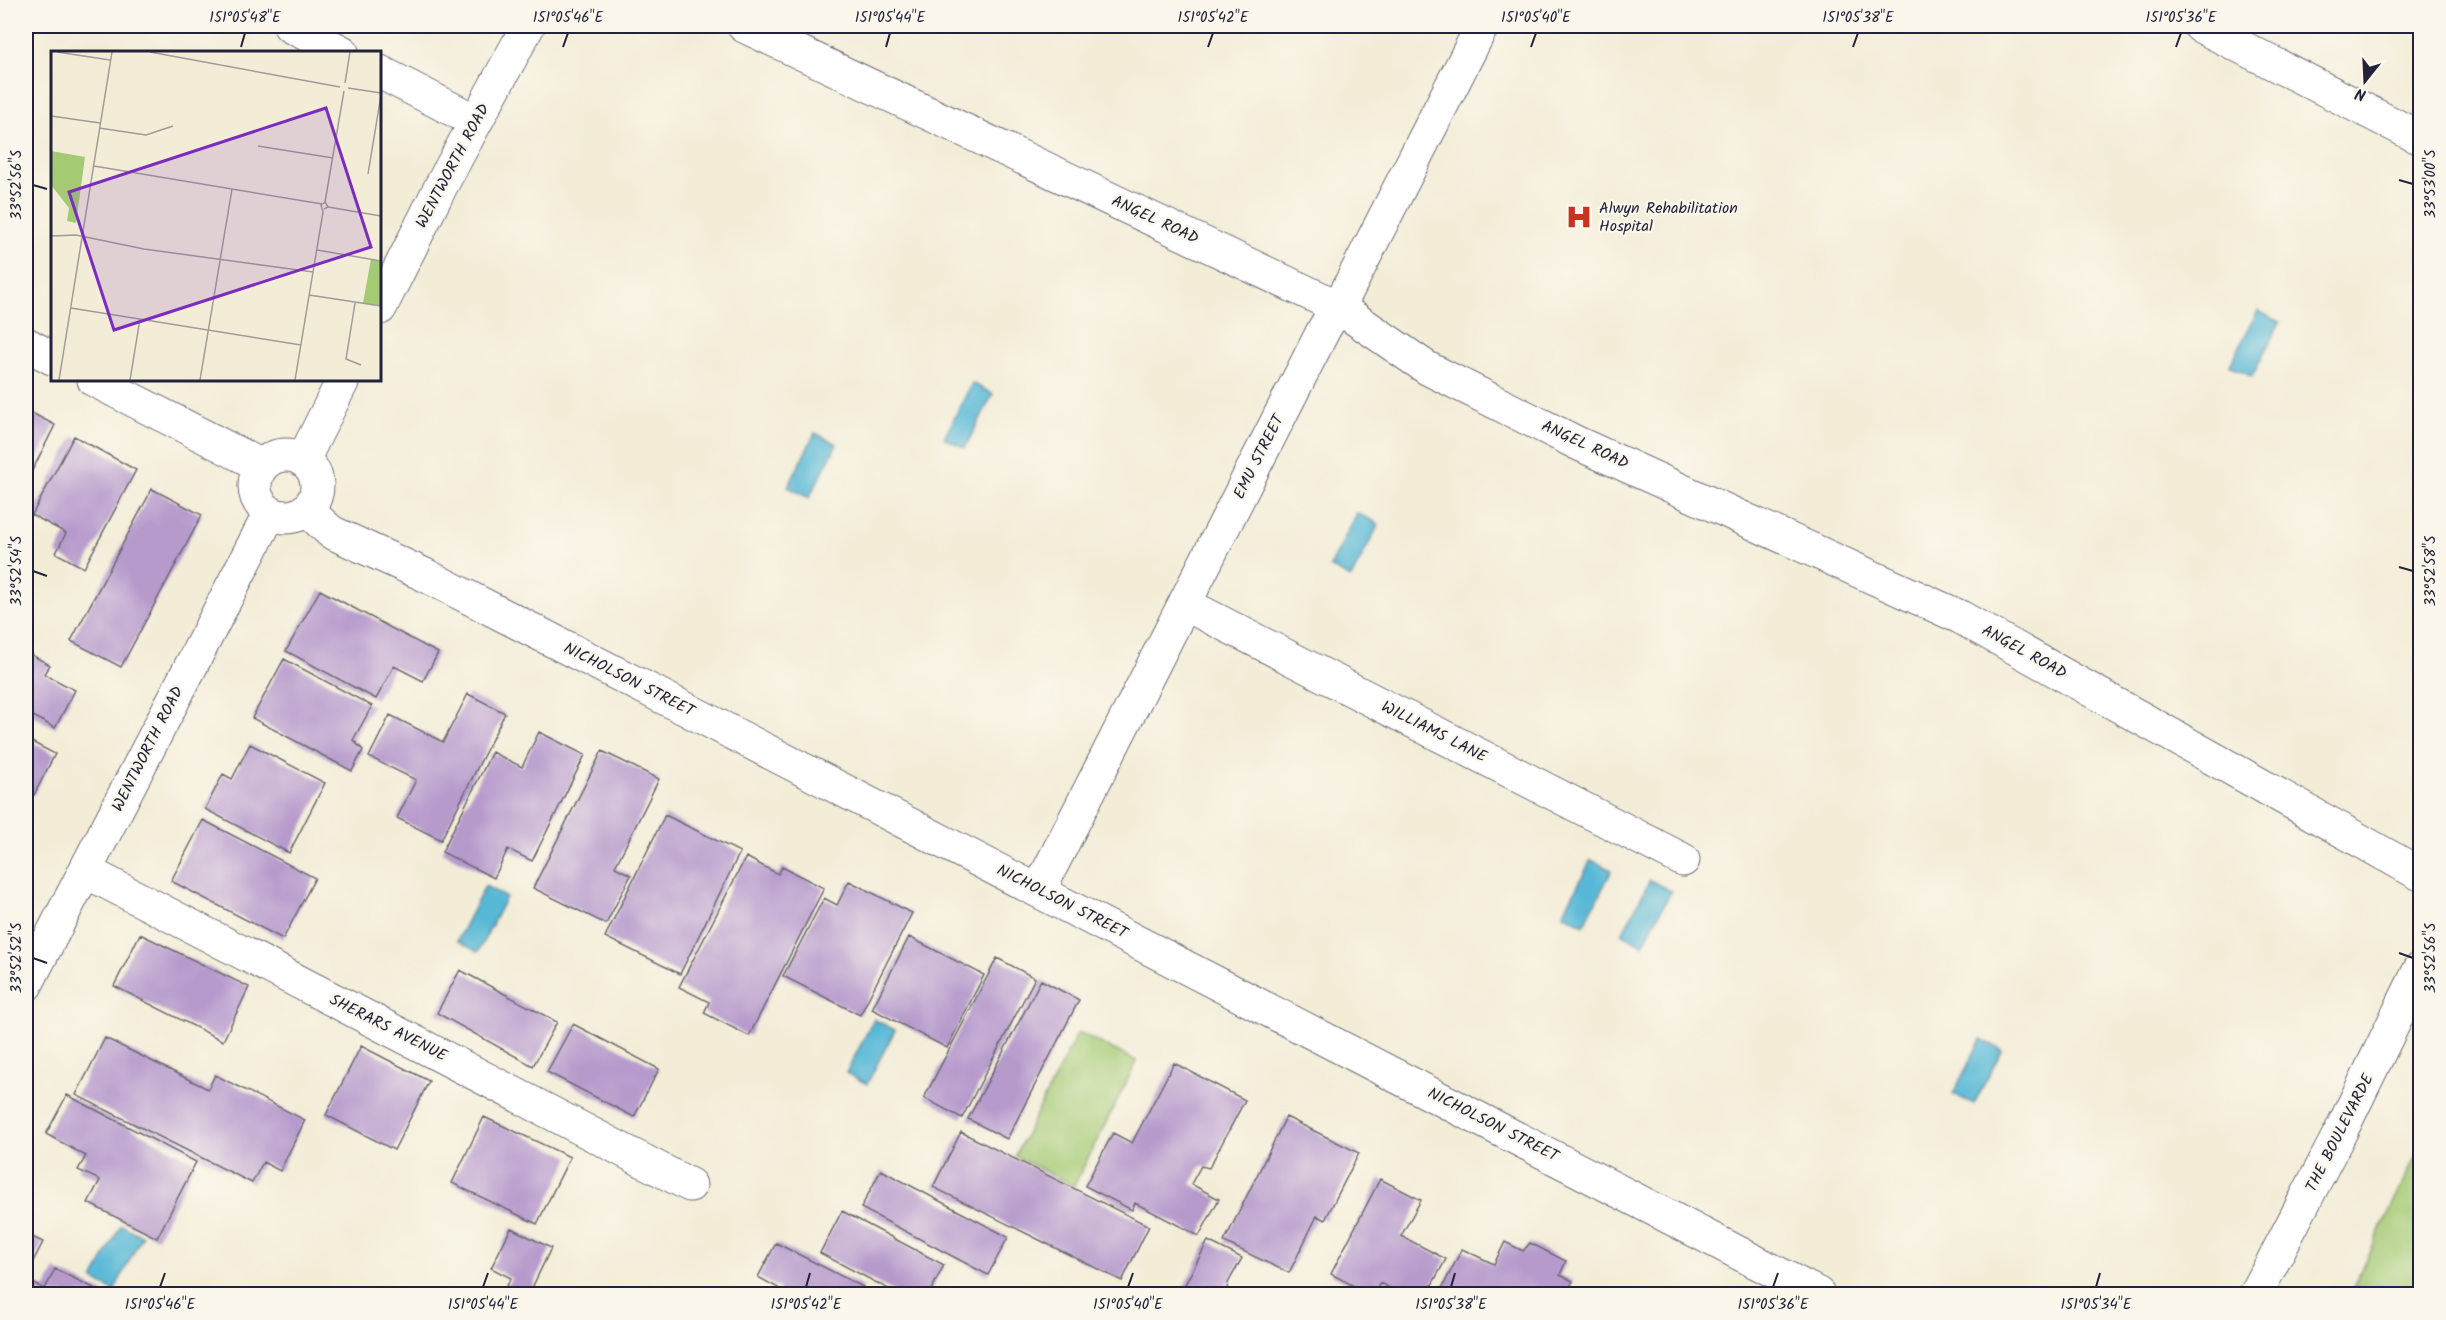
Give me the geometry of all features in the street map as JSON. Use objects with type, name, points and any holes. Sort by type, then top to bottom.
[{"type":"street","points":[[290,26],[340,51]]},
{"type":"street","name":"WENTWORTH ROAD","points":[[381,306],[476,121],[528,26]]},
{"type":"street","name":"ANGEL ROAD","points":[[744,26],[1338,307],[1427,368],[1566,437],[1960,617],[2421,874]]},
{"type":"street","name":"EMU STREET","points":[[1039,890],[1319,339],[1338,307],[1482,26]]},
{"type":"street","points":[[2200,26],[2421,138]]},
{"type":"street","points":[[381,73],[476,121]]},
{"type":"street","points":[[26,344],[51,357]]},
{"type":"street","points":[[96,381],[262,466]]},
{"type":"street","points":[[303,460],[342,381]]},
{"type":"street","points":[[282,455],[303,460],[311,467],[316,478],[315,500],[307,510],[289,517],[270,513],[257,496],[255,486],[256,475],[262,466],[270,459],[282,455]]},
{"type":"street","name":"NICHOLSON STREET","points":[[307,510],[331,532],[425,575],[1818,1294]]},
{"type":"street","name":"WENTWORTH ROAD","points":[[26,985],[270,513]]},
{"type":"street","name":"WILLIAMS LANE","points":[[1185,604],[1683,860]]},
{"type":"street","name":"SHERARS AVENUE","points":[[85,871],[690,1185]]},
{"type":"street","name":"THE BOULEVARDE","points":[[2256,1294],[2341,1131],[2421,969]]},
{"type":"green space","points":[[1078,1032],[1137,1061],[1074,1186],[1015,1156]]},
{"type":"green space","points":[[2420,1147],[2420,1294],[2350,1294]]},
{"type":"water","points":[[2258,311],[2280,322],[2252,377],[2230,365]]},
{"type":"water","points":[[972,383],[993,394],[965,448],[944,438]]},
{"type":"water","points":[[815,433],[837,444],[809,498],[788,487]]},
{"type":"water","points":[[1357,513],[1379,524],[1351,578],[1330,567]]},
{"type":"water","points":[[1591,860],[1612,870],[1584,925],[1563,914]]},
{"type":"water","points":[[1650,880],[1671,891],[1643,945],[1622,934]]},
{"type":"water","points":[[485,886],[506,897],[478,952],[457,941]]},
{"type":"water","points":[[874,1019],[895,1030],[867,1084],[846,1073]]},
{"type":"water","points":[[1981,1039],[2002,1050],[1974,1104],[1953,1094]]},
{"type":"water","points":[[121,1225],[142,1236],[114,1291],[93,1280]]},
{"type":"building","points":[[26,410],[55,425],[26,483]]},
{"type":"building","points":[[74,436],[136,470],[84,568],[56,553],[66,533],[32,515]]},
{"type":"building","points":[[152,489],[202,515],[121,667],[71,641]]},
{"type":"building","points":[[320,590],[438,653],[423,681],[394,666],[376,699],[286,651]]},
{"type":"building","points":[[26,652],[50,665],[44,674],[75,690],[55,728],[26,712]]},
{"type":"building","points":[[284,659],[372,706],[353,740],[363,750],[352,771],[252,718]]},
{"type":"building","points":[[468,694],[505,713],[441,840],[397,818],[416,780],[369,757],[390,715],[443,742]]},
{"type":"building","points":[[539,732],[585,755],[532,861],[508,849],[494,878],[442,852],[492,752],[522,767]]},
{"type":"building","points":[[26,739],[55,754],[34,795],[26,791]]},
{"type":"building","points":[[250,744],[325,783],[289,853],[205,809],[223,774],[232,779]]},
{"type":"building","points":[[602,751],[659,779],[615,867],[631,875],[606,924],[533,888]]},
{"type":"building","points":[[665,815],[740,852],[680,974],[605,937]]},
{"type":"building","points":[[203,820],[315,878],[283,939],[171,881]]},
{"type":"building","points":[[746,857],[778,874],[782,867],[824,888],[749,1036],[704,1013],[709,1002],[679,987]]},
{"type":"building","points":[[849,881],[912,913],[860,1015],[783,976],[824,898],[837,905]]},
{"type":"building","points":[[140,934],[249,987],[223,1041],[114,986]]},
{"type":"building","points":[[909,937],[984,975],[947,1048],[872,1009]]},
{"type":"building","points":[[997,958],[1035,978],[962,1118],[924,1098]]},
{"type":"building","points":[[460,970],[557,1022],[533,1066],[437,1013]]},
{"type":"building","points":[[1041,980],[1079,1000],[1007,1139],[968,1119]]},
{"type":"building","points":[[573,1024],[659,1069],[634,1117],[547,1072]]},
{"type":"building","points":[[105,1038],[208,1089],[215,1075],[305,1120],[280,1171],[263,1162],[252,1183],[76,1095]]},
{"type":"building","points":[[361,1046],[429,1081],[394,1150],[326,1115]]},
{"type":"building","points":[[1174,1063],[1245,1100],[1209,1168],[1201,1166],[1191,1184],[1219,1199],[1199,1236],[1135,1203],[1132,1210],[1085,1186],[1113,1133],[1132,1143]]},
{"type":"building","points":[[67,1095],[196,1162],[157,1238],[88,1203],[100,1180],[78,1170],[86,1156],[46,1134]]},
{"type":"building","points":[[484,1117],[570,1157],[537,1224],[452,1183]]},
{"type":"building","points":[[1286,1117],[1359,1153],[1325,1220],[1317,1216],[1289,1273],[1224,1242]]},
{"type":"building","points":[[961,1132],[1149,1226],[1122,1281],[933,1187]]},
{"type":"building","points":[[881,1170],[1008,1237],[988,1275],[861,1208]]},
{"type":"building","points":[[1380,1179],[1421,1200],[1401,1236],[1446,1259],[1427,1294],[1402,1294],[1380,1283],[1374,1294],[1369,1294],[1331,1274]]},
{"type":"building","points":[[842,1211],[944,1265],[929,1294],[898,1294],[820,1253]]},
{"type":"building","points":[[511,1228],[551,1248],[532,1288],[545,1294],[502,1294],[511,1278],[491,1268]]},
{"type":"building","points":[[26,1234],[43,1242],[26,1275]]},
{"type":"building","points":[[1208,1241],[1242,1258],[1228,1283],[1226,1294],[1180,1294]]},
{"type":"building","points":[[1505,1242],[1523,1251],[1530,1243],[1566,1261],[1560,1275],[1573,1281],[1566,1294],[1439,1294],[1462,1249],[1494,1264]]},
{"type":"building","points":[[776,1243],[863,1287],[859,1294],[777,1294],[780,1289],[758,1277]]},
{"type":"building","points":[[55,1269],[106,1294],[26,1294],[26,1280],[45,1289]]},
{"type":"place","name":"Alwyn Rehabilitation Hospital","points":[[1579,217]]}]
